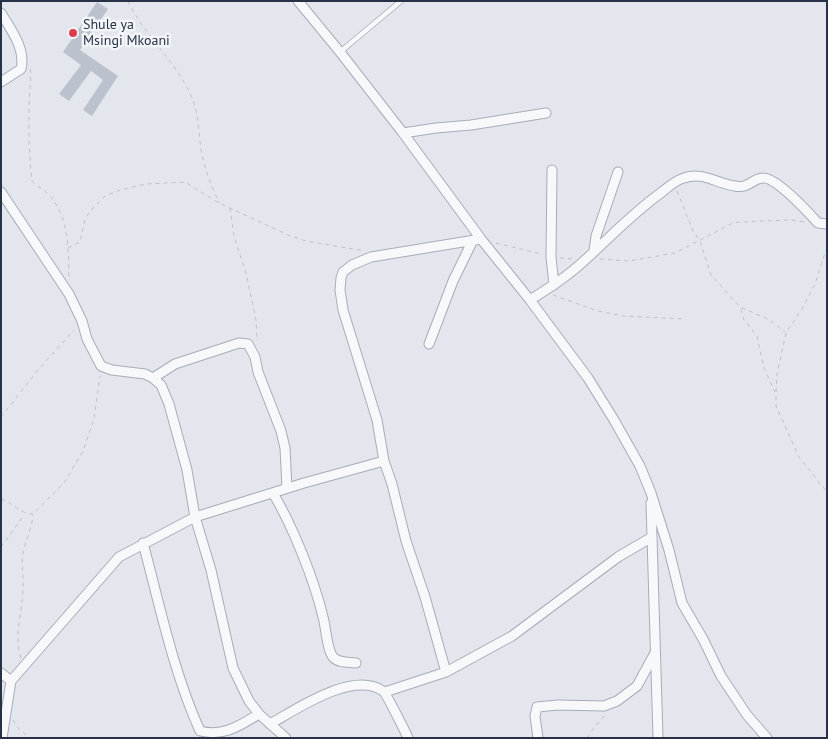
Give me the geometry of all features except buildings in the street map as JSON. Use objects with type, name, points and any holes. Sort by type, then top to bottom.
[{"type":"street","points":[[298,1],[403,133],[477,241],[530,300],[588,378],[636,458],[651,493],[669,550],[682,603],[721,676],[747,715],[767,738]]},
{"type":"street","points":[[1,13],[18,44],[24,60],[21,69],[1,82]]},
{"type":"street","points":[[403,133],[546,113]]},
{"type":"street","points":[[552,170],[551,257],[554,285]]},
{"type":"street","points":[[594,251],[596,236],[618,172]]},
{"type":"street","points":[[530,300],[554,285],[585,260],[649,202],[683,178],[698,176],[712,178],[724,184],[737,187],[746,187],[760,178],[765,178],[780,187],[822,223]]},
{"type":"street","points":[[1,192],[69,294],[82,321],[87,339],[101,366],[112,370],[145,374],[154,378],[160,385],[169,404],[187,470],[195,516],[211,570],[234,668],[249,702],[259,714],[286,738]]},
{"type":"street","points":[[446,672],[425,597],[406,541],[392,484],[384,461],[377,420],[343,310],[340,290],[343,272],[352,265],[371,257],[477,241]]},
{"type":"street","points":[[429,344],[453,281],[477,241]]},
{"type":"street","points":[[154,378],[175,364],[239,343],[248,344],[255,356],[258,372],[282,431],[286,448],[287,488]]},
{"type":"street","points":[[2,738],[11,681],[119,557],[195,516],[384,461]]},
{"type":"street","points":[[273,493],[282,508],[310,576],[323,617],[330,652],[333,658],[342,662],[356,663]]},
{"type":"street","points":[[651,493],[658,738]]},
{"type":"street","points":[[385,692],[446,672],[512,636],[618,557],[652,537]]},
{"type":"street","points":[[143,543],[171,651],[199,734],[220,733],[242,724],[259,714]]},
{"type":"street","points":[[538,738],[535,716],[537,707],[558,705],[604,706],[617,701],[637,686],[655,653]]},
{"type":"street","points":[[1,673],[11,681]]},
{"type":"street","points":[[270,724],[324,695],[344,687],[357,684],[371,685],[385,692],[408,738]]},
{"type":"lane","points":[[340,52],[401,1]]},
{"type":"path","points":[[128,1],[136,18],[183,80],[192,99],[198,117],[203,158],[209,180],[219,203]]},
{"type":"path","points":[[24,60],[31,72],[28,146],[32,181],[47,193],[58,207],[66,230],[69,294]]},
{"type":"path","points":[[68,248],[80,242],[85,220],[90,211],[105,196],[120,190],[146,184],[185,182],[219,203],[288,235],[306,241],[361,249],[368,252],[371,257]]},
{"type":"path","points":[[673,184],[693,231],[700,241],[710,275],[740,307],[770,320],[786,333]]},
{"type":"path","points":[[230,208],[234,236],[246,273],[256,320],[257,344],[255,356]]},
{"type":"path","points":[[477,241],[551,257],[628,261],[675,253],[733,223],[791,220],[822,223]]},
{"type":"path","points":[[827,247],[815,284],[786,333],[777,374],[776,393],[776,406],[799,458],[827,492]]},
{"type":"path","points":[[543,292],[598,311],[623,316],[685,319]]},
{"type":"path","points":[[740,307],[744,320],[757,336],[764,368],[776,393]]},
{"type":"path","points":[[1,417],[38,370],[82,321]]},
{"type":"path","points":[[23,666],[16,645],[24,588],[22,558],[32,527],[33,514],[64,483],[83,451],[94,419],[101,366]]},
{"type":"path","points":[[1,499],[8,501],[25,514],[33,514]]},
{"type":"path","points":[[1,547],[25,514]]},
{"type":"path","points":[[6,708],[17,727],[30,738]]},
{"type":"path","points":[[588,738],[605,714]]},
{"type":"place","name":"Shule ya Msingi Mkoani","points":[[73,33]]}]
